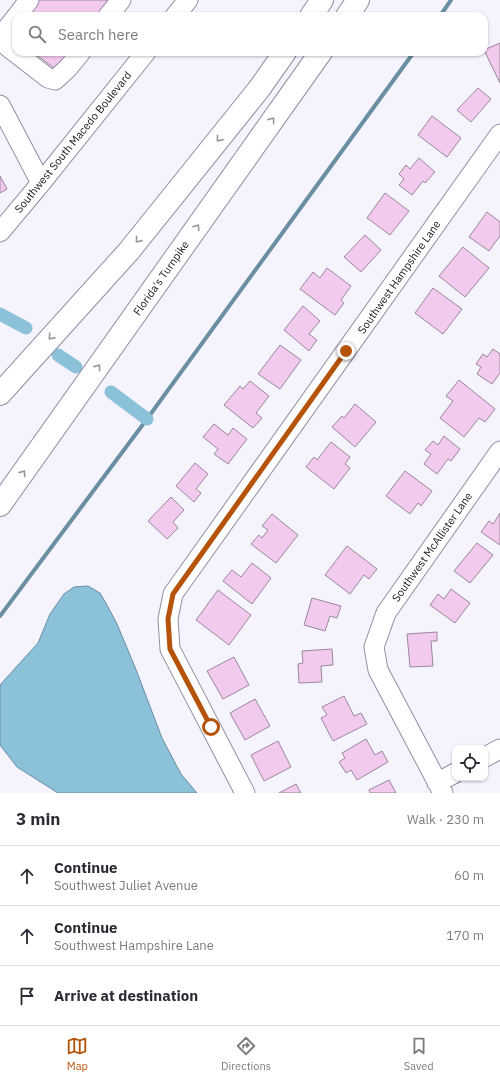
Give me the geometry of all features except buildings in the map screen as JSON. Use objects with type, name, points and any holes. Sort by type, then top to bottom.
[{"type":"highway","points":[[313,12],[322,0]]},
{"type":"highway","points":[[349,12],[358,0]]},
{"type":"highway","points":[[0,394],[129,252],[259,89],[282,56]]},
{"type":"highway","name":"Florida's Turnpike","points":[[0,505],[318,56]]},
{"type":"street","points":[[19,12],[29,0]]},
{"type":"street","points":[[111,12],[121,0]]},
{"type":"street","points":[[178,12],[188,0]]},
{"type":"street","points":[[12,21],[2,35],[2,42],[12,50]]},
{"type":"street","points":[[19,56],[48,78],[55,80],[78,56]]},
{"type":"street","name":"Southwest South Macedo Boulevard","points":[[0,232],[143,56]]},
{"type":"street","points":[[2,113],[41,183]]},
{"type":"street","name":"Southwest Hampshire Lane","points":[[245,793],[170,649],[168,619],[173,594],[500,134]]},
{"type":"street","name":"Southwest McAllister Lane","points":[[440,788],[378,670],[374,647],[386,612],[500,451]]},
{"type":"street","points":[[488,755],[500,749]]},
{"type":"street","points":[[440,788],[452,776]]},
{"type":"water","points":[[88,586],[100,593],[107,605],[117,624],[135,667],[162,738],[181,774],[197,793],[58,793],[17,767],[0,745],[0,685],[38,643],[50,614],[64,594],[74,587]]},
{"type":"waterway","points":[[443,12],[451,0]]},
{"type":"waterway","points":[[0,616],[147,419],[411,56]]},
{"type":"waterway","points":[[0,314],[26,328]]},
{"type":"waterway","points":[[58,355],[76,367]]},
{"type":"waterway","points":[[111,392],[147,419]]},
{"type":"route","points":[[211,727],[170,649],[168,619],[173,594],[346,351]]}]
